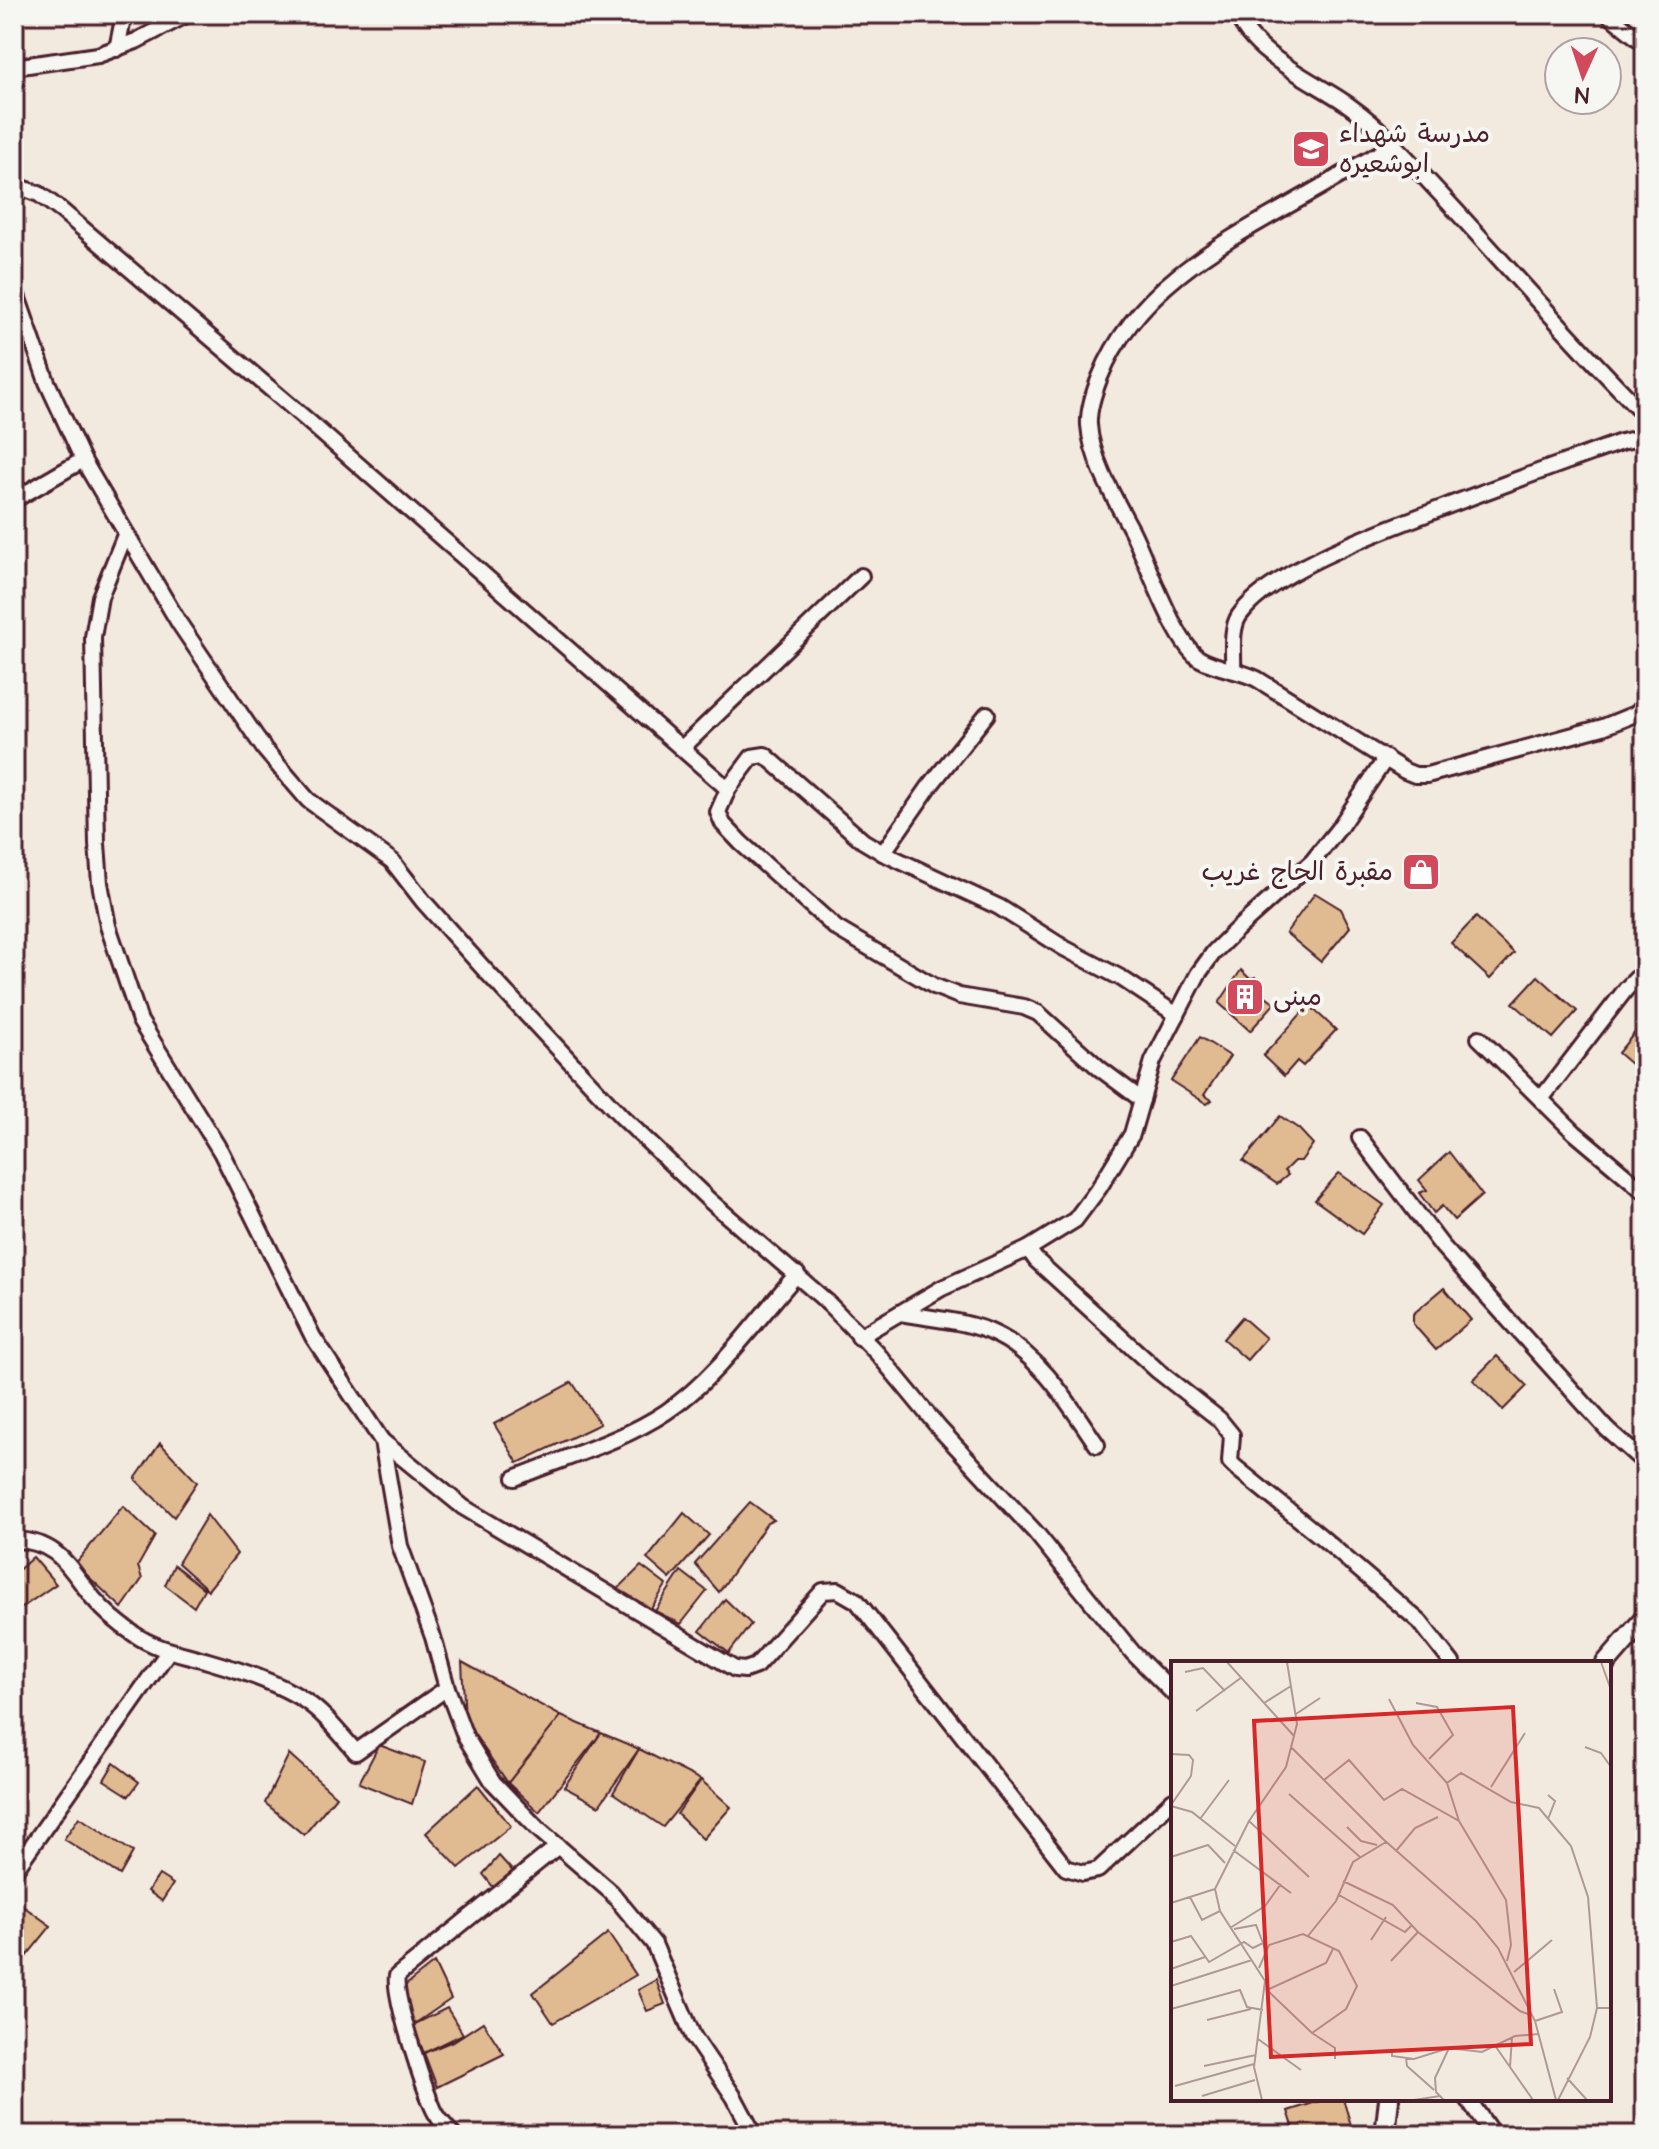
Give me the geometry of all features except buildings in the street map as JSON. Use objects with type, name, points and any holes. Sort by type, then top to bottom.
[{"type":"street","points":[[117,49],[124,14]]},
{"type":"street","points":[[14,67],[70,60],[117,49],[188,14]]},
{"type":"street","points":[[1238,14],[1248,35],[1261,47],[1348,104],[1394,145],[1444,195],[1596,366],[1645,415]]},
{"type":"street","points":[[1608,14],[1645,44]]},
{"type":"street","points":[[1394,145],[1224,242],[1148,301],[1107,359],[1094,394],[1089,424],[1092,443],[1115,500],[1191,652],[1202,660],[1257,679],[1415,775],[1427,775],[1603,727],[1635,714],[1645,704]]},
{"type":"street","points":[[14,185],[39,194],[62,211],[728,789]]},
{"type":"street","points":[[14,287],[47,382],[83,460],[179,623],[265,750],[308,800],[392,861],[463,946],[612,1107],[709,1200],[797,1274],[877,1353],[939,1428],[1036,1533],[1133,1653],[1171,1691]]},
{"type":"street","points":[[1233,670],[1237,619],[1281,580],[1319,559],[1388,529],[1595,451],[1645,437]]},
{"type":"street","points":[[14,500],[83,460]]},
{"type":"street","points":[[125,535],[100,597],[93,637],[97,844],[108,926],[140,1021],[221,1152],[313,1337],[382,1441],[463,1507],[735,1669],[745,1670],[756,1666],[823,1591],[838,1590],[857,1601],[1066,1868],[1083,1873],[1098,1870],[1171,1802]]},
{"type":"street","points":[[682,748],[861,576]]},
{"type":"street","points":[[883,853],[929,787],[987,714]]},
{"type":"street","points":[[1142,1100],[1099,1068],[1038,1013],[1024,1007],[959,996],[934,986],[836,928],[723,824],[718,812],[728,789],[752,757],[765,755],[863,841],[999,907],[1064,948],[1121,978],[1177,1015]]},
{"type":"street","points":[[859,1337],[971,1273],[1028,1249],[1075,1220],[1132,1134],[1153,1061],[1198,974],[1214,952],[1312,862],[1386,758]]},
{"type":"street","points":[[1541,1099],[1626,989],[1645,970]]},
{"type":"street","points":[[1479,1038],[1602,1157],[1645,1192]]},
{"type":"street","points":[[1360,1138],[1442,1246],[1607,1429],[1645,1463]]},
{"type":"street","points":[[1028,1249],[1036,1260],[1158,1371],[1219,1419],[1232,1435],[1230,1462],[1420,1622],[1450,1661]]},
{"type":"street","points":[[515,1478],[632,1430],[666,1412],[699,1386],[797,1274]]},
{"type":"street","points":[[900,1313],[974,1327],[1014,1346],[1059,1391],[1097,1445]]},
{"type":"street","points":[[382,1441],[400,1546],[465,1736],[493,1782],[515,1807],[611,1892],[654,1944],[693,2036],[734,2097],[751,2135]]},
{"type":"street","points":[[14,1540],[38,1542],[52,1549],[115,1620],[143,1640],[168,1652],[226,1666],[290,1692],[323,1716],[356,1752],[447,1688]]},
{"type":"street","points":[[1608,1661],[1645,1618]]},
{"type":"street","points":[[14,1871],[168,1652]]},
{"type":"street","points":[[453,2135],[435,2113],[415,2059],[396,1991],[397,1976],[558,1846]]},
{"type":"street","points":[[1385,2135],[1389,2101]]},
{"type":"street","points":[[1469,2101],[1493,2135]]},
{"type":"place","name":"مدرسة شهداء ابوشعيره","points":[[1311,149]]},
{"type":"place","name":"مقبرة الحاج غريب","points":[[1421,872]]},
{"type":"place","name":"مبنى","points":[[1245,997]]}]
